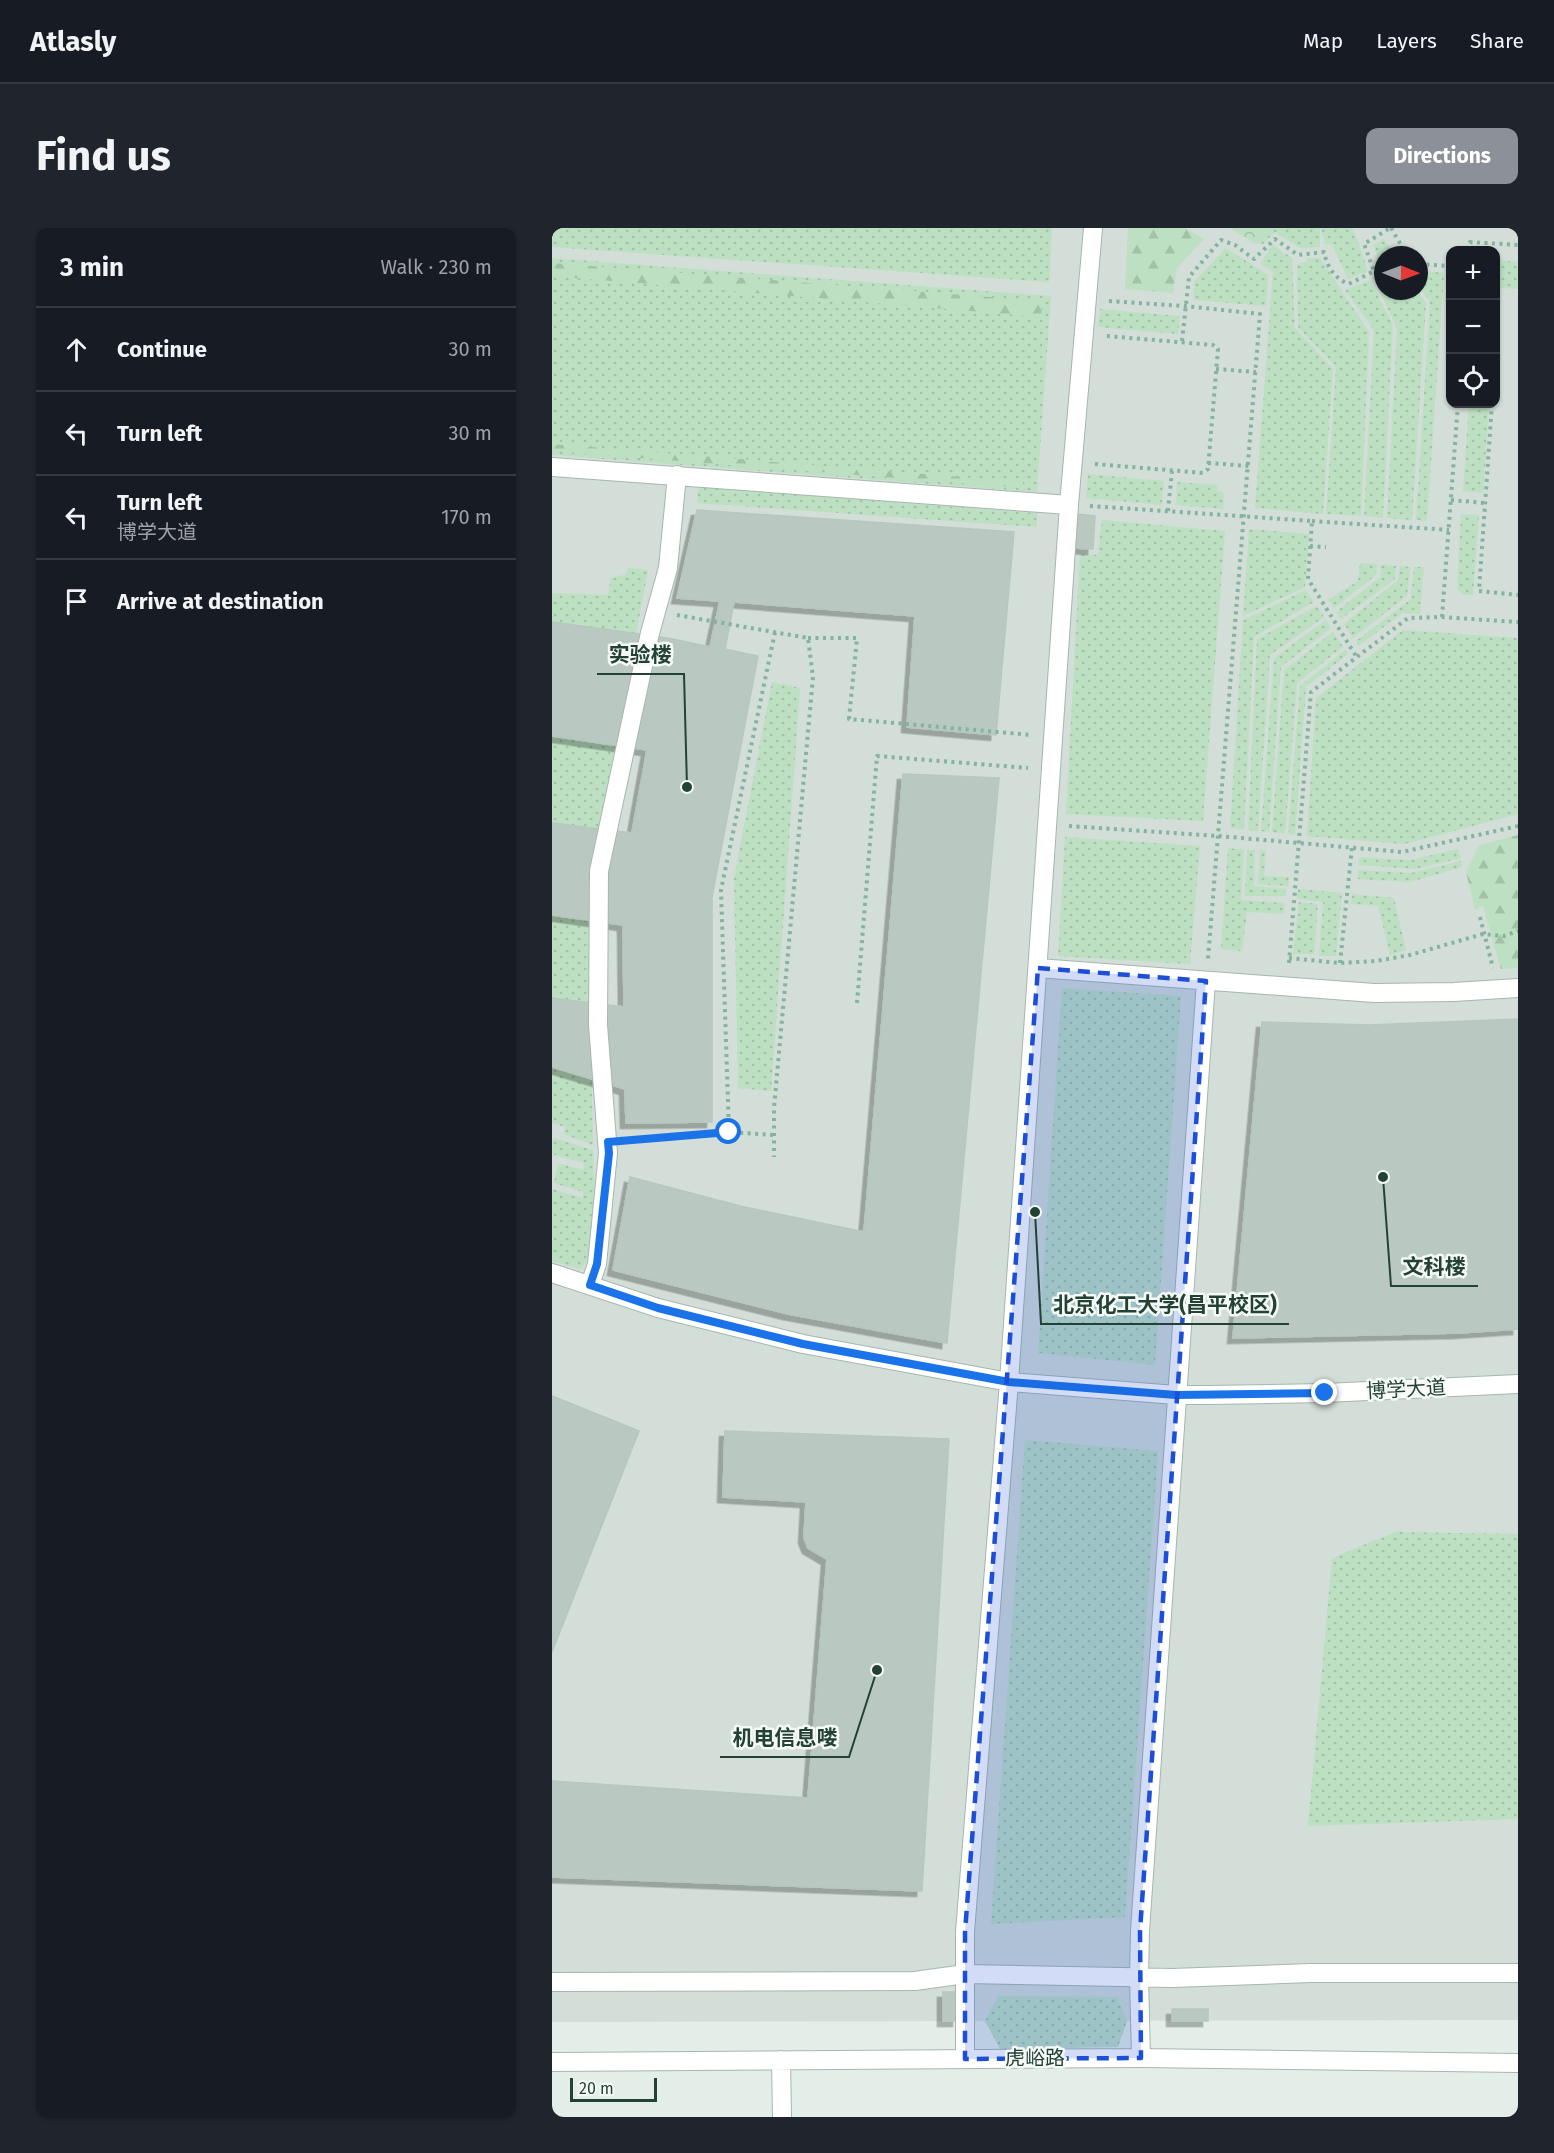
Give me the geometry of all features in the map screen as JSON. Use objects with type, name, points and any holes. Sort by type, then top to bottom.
[{"type":"street","points":[[965,2059],[965,1932],[1009,1382],[1069,505],[1093,228]]},
{"type":"street","points":[[552,467],[1069,505]]},
{"type":"street","points":[[590,1285],[597,1264],[609,1153],[598,1025],[599,872],[656,611],[668,568],[677,475]]},
{"type":"street","points":[[1038,968],[1374,993],[1509,988]]},
{"type":"street","points":[[1141,2058],[1139,1976],[1142,1907],[1206,981]]},
{"type":"street","name":"博学大道","points":[[552,1273],[658,1308],[803,1344],[1009,1382],[1176,1395],[1325,1393],[1518,1384]]},
{"type":"street","points":[[552,1982],[915,1981],[965,1974],[1172,1978],[1311,1973],[1518,1973]]},
{"type":"street","name":"虎峪路","points":[[552,2062],[1141,2058],[1518,2063]]},
{"type":"street","points":[[781,2060],[782,2117]]},
{"type":"path","points":[[1182,341],[1189,277],[1221,240],[1234,245],[1254,259],[1275,239],[1298,255],[1324,252],[1326,262],[1339,280],[1349,284],[1374,271],[1364,244],[1390,228],[1401,246]]},
{"type":"path","points":[[1470,246],[1470,242],[1518,245]]},
{"type":"path","points":[[1428,265],[1446,266]]},
{"type":"path","points":[[1087,303],[1113,301],[1260,314],[1206,981]]},
{"type":"path","points":[[1073,462],[1203,473],[1208,469],[1218,349],[1213,345],[1182,341],[1084,334]]},
{"type":"path","points":[[1216,369],[1256,372]]},
{"type":"path","points":[[1442,617],[1458,408]]},
{"type":"path","points":[[1492,408],[1479,591],[1518,595]]},
{"type":"path","points":[[1208,463],[1249,466]]},
{"type":"path","points":[[1168,511],[1172,471]]},
{"type":"path","points":[[1451,500],[1485,503]]},
{"type":"path","points":[[1069,505],[1449,530]]},
{"type":"path","points":[[1312,521],[1308,579],[1356,656]]},
{"type":"path","points":[[1310,546],[1326,547]]},
{"type":"path","points":[[656,611],[808,638],[857,638],[849,719],[1037,736]]},
{"type":"path","points":[[1287,988],[1311,692],[1407,618],[1442,617],[1518,622]]},
{"type":"path","points":[[729,1132],[721,890],[775,632]]},
{"type":"path","points":[[774,1157],[774,1108],[813,677],[808,638]]},
{"type":"path","points":[[857,1003],[877,756],[1034,768]]},
{"type":"path","points":[[1048,825],[1218,836],[1402,852],[1518,826]]},
{"type":"path","points":[[1340,963],[1352,847]]},
{"type":"path","points":[[1480,917],[1483,934],[1509,988]]},
{"type":"path","points":[[1289,958],[1340,963],[1376,961],[1410,955],[1483,934],[1503,936],[1518,931]]},
{"type":"path","points":[[608,1142],[729,1132],[774,1135]]},
{"type":"highlighted area","points":[[1038,968],[1206,981],[1140,1931],[1141,2058],[965,2059],[965,1932]]},
{"type":"shaded area","points":[[552,228],[1518,228],[1518,2020],[552,2022]]},
{"type":"green space","points":[[552,228],[1052,228],[1049,282],[552,247]]},
{"type":"green space","points":[[1128,228],[1185,228],[1204,239],[1177,268],[1173,293],[1125,289]]},
{"type":"green space","points":[[1230,228],[1267,228],[1254,243]]},
{"type":"green space","points":[[1267,228],[1320,228],[1320,247],[1300,248],[1275,232],[1263,244],[1254,243]]},
{"type":"green space","points":[[1321,228],[1353,228],[1368,271],[1348,279],[1332,245],[1325,244]]},
{"type":"green space","points":[[1384,239],[1389,246],[1374,246],[1374,248],[1373,245]]},
{"type":"green space","points":[[1273,245],[1292,258],[1295,328],[1333,369],[1323,514],[1255,508],[1273,272],[1260,263]]},
{"type":"green space","points":[[1226,248],[1268,275],[1266,306],[1193,300],[1194,282]]},
{"type":"green space","points":[[552,258],[1051,296],[1037,492],[552,455]]},
{"type":"green space","points":[[1307,258],[1320,258],[1369,332],[1361,516],[1326,514],[1336,367],[1298,327],[1297,264],[1307,262]]},
{"type":"green space","points":[[1500,260],[1518,262],[1518,289],[1500,288]]},
{"type":"green space","points":[[552,263],[1042,301],[1041,317],[552,276]]},
{"type":"green space","points":[[1428,271],[1444,273],[1427,521],[1416,520],[1430,302],[1428,299]]},
{"type":"green space","points":[[1370,280],[1374,288],[1374,300],[1380,300],[1393,325],[1383,518],[1364,516],[1374,330],[1345,290]]},
{"type":"green space","points":[[1384,300],[1424,300],[1426,303],[1412,520],[1387,518],[1397,329]]},
{"type":"green space","points":[[1100,309],[1180,316],[1178,334],[1098,327]]},
{"type":"green space","points":[[1469,408],[1489,408],[1483,493],[1463,491]]},
{"type":"green space","points":[[552,444],[1023,482],[1023,488],[552,451]]},
{"type":"green space","points":[[1088,474],[1164,481],[1162,505],[1086,498]]},
{"type":"green space","points":[[1177,482],[1218,485],[1217,491],[1224,492],[1223,509],[1176,505]]},
{"type":"green space","points":[[698,487],[1037,513],[1037,527],[697,503]]},
{"type":"green space","points":[[1461,514],[1479,515],[1473,595],[1463,595],[1457,589]]},
{"type":"green space","points":[[1102,520],[1225,531],[1203,821],[1066,814],[1080,554],[1098,555]]},
{"type":"green space","points":[[1249,529],[1309,534],[1305,587],[1243,616]]},
{"type":"green space","points":[[1360,563],[1377,564],[1376,575],[1334,608],[1328,600],[1358,581]]},
{"type":"green space","points":[[1381,565],[1396,566],[1395,579],[1341,619],[1336,612],[1380,577]]},
{"type":"green space","points":[[1400,566],[1410,567],[1407,596],[1353,638],[1344,624],[1398,580]]},
{"type":"green space","points":[[1414,567],[1424,567],[1420,614],[1403,613],[1358,646],[1356,641],[1411,599]]},
{"type":"green space","points":[[628,568],[648,570],[588,891],[593,1145],[564,1134],[565,1127],[552,1123],[552,593],[608,595],[611,577],[625,575]]},
{"type":"green space","points":[[1306,590],[1314,602],[1254,637],[1244,830],[1230,828],[1243,620]]},
{"type":"green space","points":[[1317,606],[1324,617],[1270,655],[1258,831],[1248,830],[1257,639]]},
{"type":"green space","points":[[1326,620],[1331,628],[1281,667],[1269,832],[1261,831],[1274,658]]},
{"type":"green space","points":[[1403,630],[1518,638],[1518,814],[1404,844],[1307,836],[1316,698]]},
{"type":"green space","points":[[1333,632],[1343,647],[1297,683],[1285,834],[1272,832],[1284,670]]},
{"type":"green space","points":[[1345,650],[1348,654],[1306,687],[1295,835],[1288,834],[1300,686]]},
{"type":"green space","points":[[772,682],[800,688],[771,1091],[738,1088],[734,878]]},
{"type":"green space","points":[[1518,835],[1518,968],[1501,969],[1483,906],[1475,910],[1466,872],[1479,845]]},
{"type":"green space","points":[[1065,837],[1200,846],[1190,964],[1058,956]]},
{"type":"green space","points":[[1228,848],[1244,850],[1241,900],[1285,903],[1284,914],[1247,912],[1242,951],[1221,949]]},
{"type":"green space","points":[[1260,849],[1266,851],[1264,876],[1289,877],[1288,886],[1258,884]]},
{"type":"green space","points":[[1458,849],[1461,858],[1415,869],[1358,865],[1360,857],[1410,860]]},
{"type":"green space","points":[[1247,850],[1255,850],[1254,886],[1286,889],[1286,896],[1245,896]]},
{"type":"green space","points":[[1461,861],[1462,867],[1410,882],[1358,879],[1358,870],[1411,873]]},
{"type":"green space","points":[[1298,889],[1342,893],[1336,956],[1319,956],[1323,902],[1297,899]]},
{"type":"green space","points":[[1352,894],[1394,898],[1406,950],[1390,955],[1378,906],[1351,904]]},
{"type":"green space","points":[[1299,902],[1318,904],[1314,954],[1293,954]]},
{"type":"green space","points":[[1062,988],[1181,996],[1155,1365],[1038,1353]]},
{"type":"green space","points":[[553,1138],[593,1150],[597,1251],[580,1269],[552,1261],[552,1189],[583,1198],[583,1192],[554,1183],[558,1163],[583,1170],[584,1163],[552,1154]]},
{"type":"green space","points":[[1025,1440],[1158,1451],[1125,1917],[991,1924]]},
{"type":"green space","points":[[1395,1532],[1518,1534],[1518,1819],[1308,1826],[1332,1558]]},
{"type":"green space","points":[[998,1996],[1117,1997],[1127,2021],[1118,2047],[1000,2049],[985,2021]]},
{"type":"building","points":[[697,510],[1014,532],[996,735],[907,727],[915,616],[734,602],[725,649],[758,656],[712,897],[712,1122],[626,1123],[625,1089],[552,1067],[552,998],[624,1007],[623,925],[552,915],[552,823],[632,833],[647,750],[552,736],[552,622],[668,638],[710,647],[720,601],[677,598]]},
{"type":"building","points":[[1077,514],[1095,516],[1093,549],[1074,548]]},
{"type":"building","points":[[903,774],[999,778],[947,1343],[788,1314],[613,1270],[630,1177],[740,1206],[864,1232]]},
{"type":"building","points":[[1518,1019],[1518,1329],[1459,1333],[1233,1338],[1262,1022],[1369,1025]]},
{"type":"building","points":[[552,1396],[639,1431],[552,1652]]},
{"type":"building","points":[[725,1431],[949,1439],[922,1891],[552,1877],[552,1781],[808,1798],[827,1559],[808,1548],[804,1538],[806,1502],[723,1497]]},
{"type":"building","points":[[943,1992],[958,1992],[958,2021],[943,2021]]},
{"type":"building","points":[[1172,2009],[1208,2009],[1208,2021],[1172,2021]]},
{"type":"place","name":"实验楼","points":[[687,787]]},
{"type":"place","name":"文科楼","points":[[1383,1177]]},
{"type":"place","name":"北京化工大学(昌平校区)","points":[[1035,1212]]},
{"type":"place","name":"机电信息喽","points":[[877,1670]]},
{"type":"route","points":[[729,1132],[608,1142],[609,1153],[597,1264],[590,1285],[658,1308],[803,1344],[1009,1382],[1176,1395],[1325,1393]]}]
